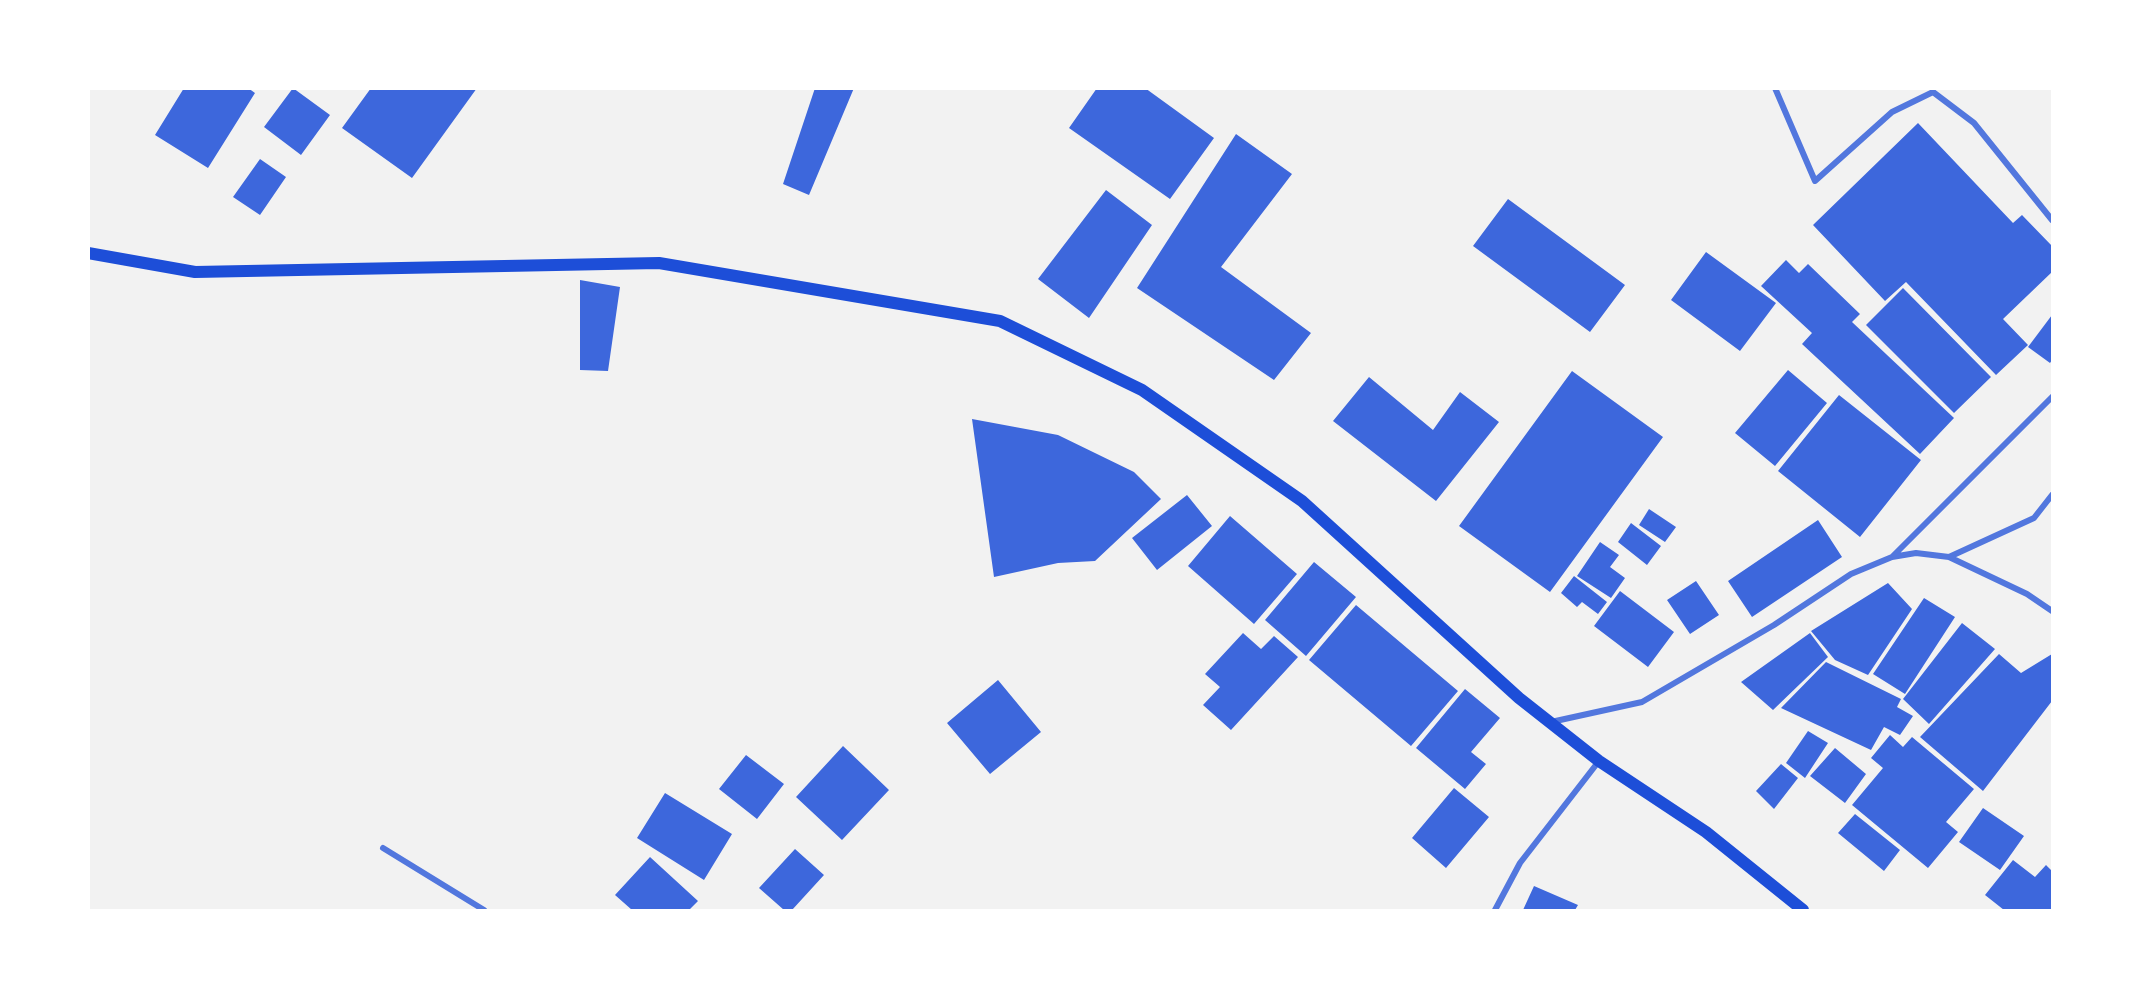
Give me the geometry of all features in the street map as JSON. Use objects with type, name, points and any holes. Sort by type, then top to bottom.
[{"type":"main road","points":[[88,253],[195,272],[659,263],[1000,321],[1142,390],[1302,501],[1519,698],[1599,761],[1706,832],[1803,910]]},
{"type":"street","points":[[1775,88],[1815,181],[1892,112],[1933,92],[1974,123],[2052,220]]},
{"type":"street","points":[[1892,557],[2052,398]]},
{"type":"street","points":[[1949,557],[2034,518],[2052,495]]},
{"type":"street","points":[[1550,722],[1642,702],[1774,625],[1851,574],[1892,557],[1916,553],[1949,557],[2027,594],[2052,611]]},
{"type":"street","points":[[1495,910],[1520,863],[1599,761]]},
{"type":"street","points":[[383,848],[484,910]]},
{"type":"building","points":[[184,88],[248,88],[255,93],[208,168],[155,135]]},
{"type":"building","points":[[293,88],[330,115],[301,155],[264,127]]},
{"type":"building","points":[[371,88],[477,88],[412,178],[342,128]]},
{"type":"building","points":[[815,88],[854,88],[809,195],[783,184]]},
{"type":"building","points":[[1097,88],[1145,88],[1214,138],[1170,199],[1069,128]]},
{"type":"building","points":[[1918,123],[2013,223],[2022,215],[2052,246],[2052,272],[2003,319],[2028,345],[1996,375],[1906,282],[1885,301],[1813,225]]},
{"type":"building","points":[[1236,134],[1292,174],[1221,267],[1311,333],[1274,380],[1137,288]]},
{"type":"building","points":[[260,159],[286,177],[260,215],[233,197]]},
{"type":"building","points":[[1106,190],[1152,225],[1089,318],[1038,279]]},
{"type":"building","points":[[1508,199],[1625,285],[1590,332],[1473,246]]},
{"type":"building","points":[[1706,252],[1776,303],[1740,351],[1671,300]]},
{"type":"building","points":[[1786,260],[1799,273],[1808,264],[1860,314],[1852,322],[1954,418],[1920,454],[1802,344],[1812,333],[1761,286]]},
{"type":"building","points":[[580,280],[620,287],[608,371],[580,370]]},
{"type":"building","points":[[1903,288],[1991,377],[1954,413],[1866,325]]},
{"type":"building","points":[[2052,315],[2052,360],[2050,363],[2028,347]]},
{"type":"building","points":[[1788,370],[1827,403],[1775,466],[1735,433]]},
{"type":"building","points":[[1572,371],[1663,437],[1550,592],[1459,526]]},
{"type":"building","points":[[1369,377],[1433,430],[1460,392],[1499,422],[1436,501],[1333,421]]},
{"type":"building","points":[[1839,395],[1921,460],[1860,537],[1778,471]]},
{"type":"building","points":[[972,419],[1058,435],[1134,472],[1161,499],[1095,561],[1058,563],[994,577]]},
{"type":"building","points":[[1187,495],[1212,526],[1157,570],[1132,538]]},
{"type":"building","points":[[1649,509],[1676,527],[1665,542],[1639,525]]},
{"type":"building","points":[[1230,516],[1297,574],[1254,624],[1188,566]]},
{"type":"building","points":[[1818,520],[1842,557],[1752,617],[1728,581]]},
{"type":"building","points":[[1631,523],[1661,546],[1647,565],[1618,542]]},
{"type":"building","points":[[1600,542],[1619,555],[1610,567],[1625,578],[1611,598],[1577,576]]},
{"type":"building","points":[[1314,562],[1356,597],[1306,656],[1265,620]]},
{"type":"building","points":[[1574,576],[1607,602],[1598,614],[1582,602],[1577,607],[1561,593]]},
{"type":"building","points":[[1696,581],[1719,615],[1690,634],[1667,600]]},
{"type":"building","points":[[1888,583],[1912,609],[1868,675],[1835,660],[1811,631]]},
{"type":"building","points":[[1620,591],[1674,632],[1648,667],[1594,626]]},
{"type":"building","points":[[1924,598],[1955,617],[1905,694],[1873,674]]},
{"type":"building","points":[[1356,605],[1458,691],[1411,746],[1309,660]]},
{"type":"building","points":[[1962,623],[1995,649],[1929,724],[1903,699]]},
{"type":"building","points":[[1243,633],[1261,649],[1274,636],[1298,657],[1231,730],[1203,705],[1220,687],[1205,674]]},
{"type":"building","points":[[1810,633],[1828,657],[1773,710],[1741,682]]},
{"type":"building","points":[[1999,654],[2021,673],[2052,654],[2052,701],[1983,791],[1920,737]]},
{"type":"building","points":[[1826,662],[1901,699],[1897,707],[1913,716],[1900,735],[1884,727],[1871,750],[1781,708]]},
{"type":"building","points":[[998,680],[1041,732],[990,774],[947,723]]},
{"type":"building","points":[[1465,689],[1500,718],[1471,752],[1486,764],[1465,789],[1416,748]]},
{"type":"building","points":[[1808,731],[1828,743],[1805,778],[1786,763]]},
{"type":"building","points":[[1890,735],[1903,747],[1912,737],[1974,789],[1946,822],[1958,832],[1928,868],[1852,805],[1883,768],[1871,758]]},
{"type":"building","points":[[843,746],[889,790],[842,840],[796,797]]},
{"type":"building","points":[[1835,748],[1866,774],[1845,803],[1810,776]]},
{"type":"building","points":[[746,755],[784,784],[757,819],[719,789]]},
{"type":"building","points":[[1781,764],[1798,778],[1774,809],[1756,791]]},
{"type":"building","points":[[1454,788],[1489,817],[1446,868],[1412,838]]},
{"type":"building","points":[[665,793],[732,834],[704,880],[637,838]]},
{"type":"building","points":[[1983,808],[2024,836],[2000,870],[1959,842]]},
{"type":"building","points":[[1855,814],[1900,850],[1884,871],[1838,833]]},
{"type":"building","points":[[795,849],[824,875],[792,910],[784,910],[759,888]]},
{"type":"building","points":[[650,857],[698,901],[689,910],[632,910],[615,895]]},
{"type":"building","points":[[2013,860],[2035,877],[2046,865],[2052,871],[2052,910],[2004,910],[1985,895]]},
{"type":"building","points":[[1534,886],[1578,905],[1575,910],[1523,910]]}]
